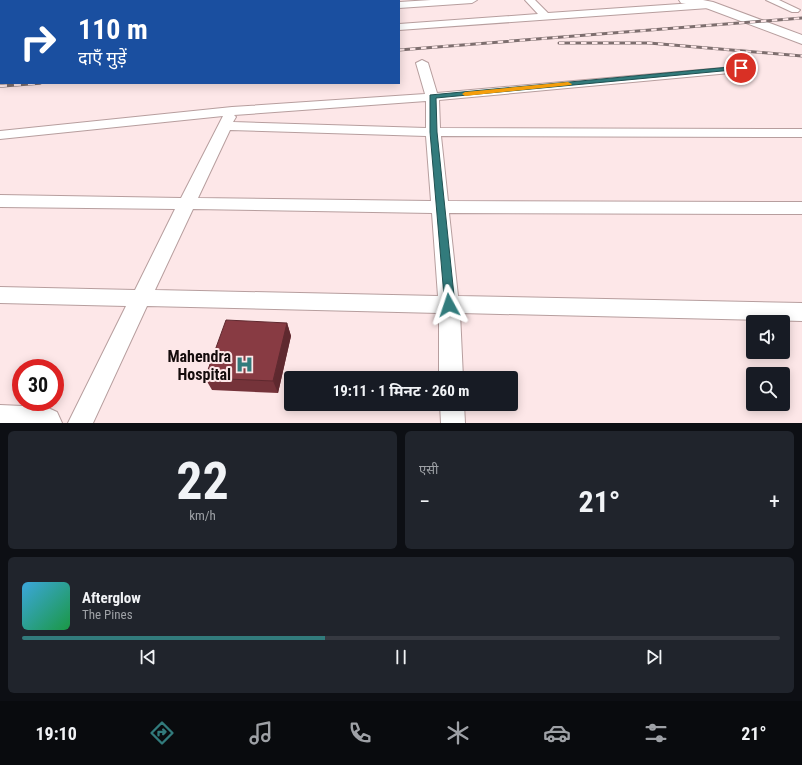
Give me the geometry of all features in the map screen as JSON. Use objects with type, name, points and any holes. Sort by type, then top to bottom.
[{"type":"street","points":[[400,5],[418,2],[472,0],[488,20]]},
{"type":"street","points":[[530,0],[545,16]]},
{"type":"street","points":[[685,0],[708,2],[802,40]]},
{"type":"street","points":[[771,0],[795,10]]},
{"type":"street","points":[[400,27],[603,12],[708,2]]},
{"type":"street","points":[[593,4],[603,12]]},
{"type":"street","points":[[422,63],[432,97],[433,132],[449,305],[451,371]]},
{"type":"street","points":[[0,135],[228,119],[432,97],[741,68]]},
{"type":"street","points":[[228,119],[433,132],[802,133]]},
{"type":"street","points":[[80,423],[228,119]]},
{"type":"street","points":[[0,201],[188,202],[440,207],[802,208]]},
{"type":"street","points":[[0,295],[802,312]]},
{"type":"street","points":[[452,411],[452,423]]},
{"type":"street","points":[[0,421],[46,423]]},
{"type":"building","points":[[226,320],[287,323],[273,381],[205,378]]},
{"type":"railway","points":[[400,50],[802,18]]},
{"type":"railway","points":[[559,43],[649,43],[802,56]]},
{"type":"railway","points":[[0,86],[27,84]]},
{"type":"slow traffic","points":[[465,94],[568,84]]},
{"type":"place","name":"Mahendra Hospital","points":[[244,365]]},
{"type":"route","points":[[449,305],[433,132],[432,97],[741,68]]}]
